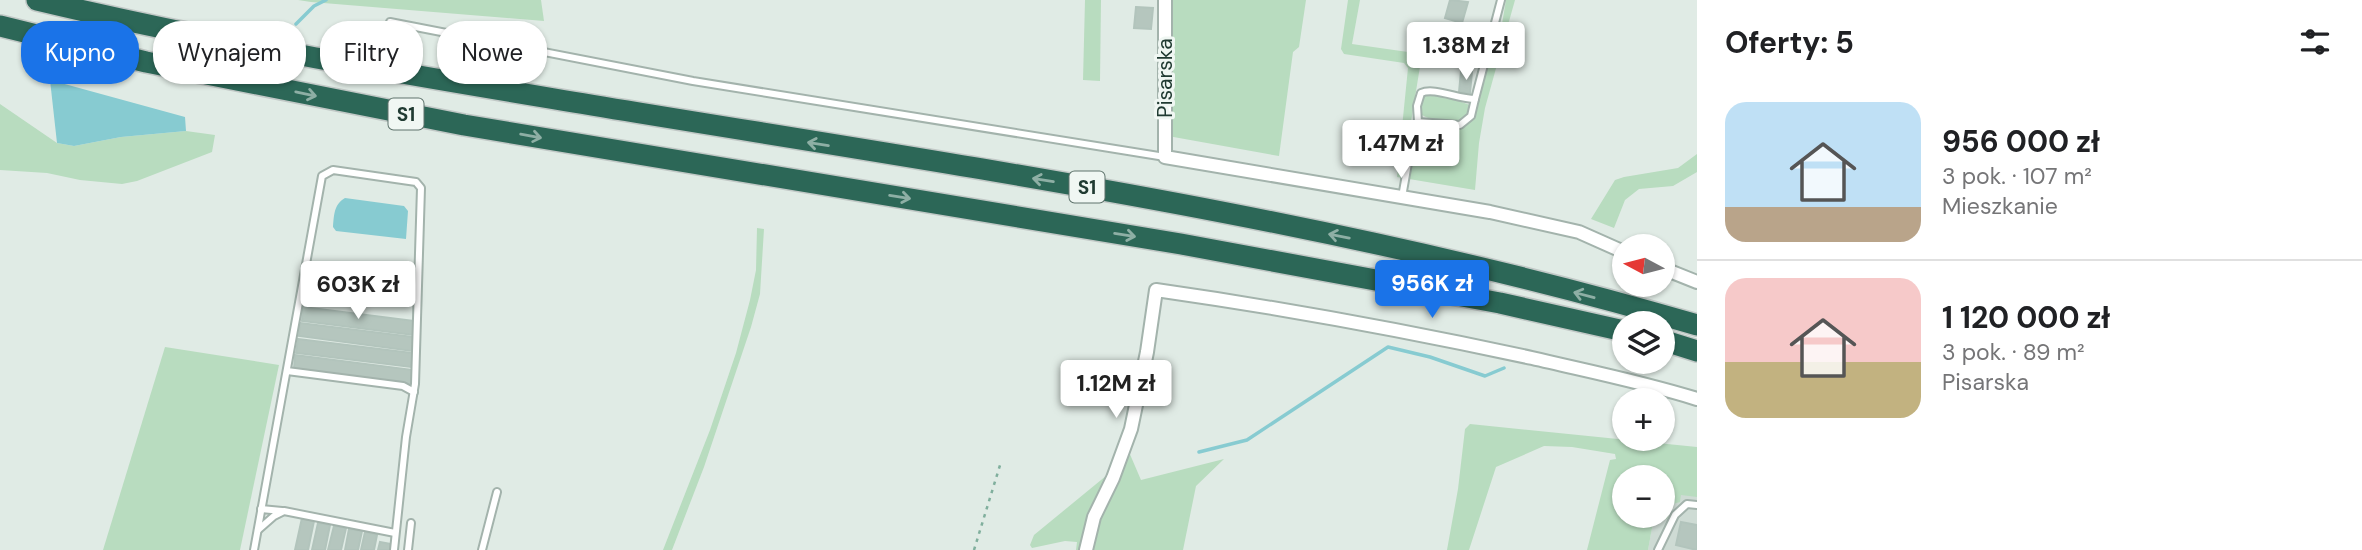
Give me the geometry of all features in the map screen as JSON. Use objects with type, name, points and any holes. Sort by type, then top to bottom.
[{"type":"highway","name":"S1","points":[[37,0],[355,66],[1128,195],[1411,251],[1697,325]]},
{"type":"highway","name":"S1","points":[[0,26],[146,62],[373,108],[1181,244],[1500,303],[1612,328]]},
{"type":"highway","points":[[1675,345],[1697,351]]},
{"type":"street","name":"Pisarska","points":[[1165,0],[1165,157]]},
{"type":"street","points":[[1165,157],[1490,212],[1579,232],[1612,247]]},
{"type":"street","points":[[1675,273],[1697,282]]},
{"type":"street","points":[[1086,550],[1094,517],[1113,478],[1131,429],[1147,352],[1156,290],[1329,316],[1662,387],[1697,399]]},
{"type":"lane","points":[[1418,122],[1460,125],[1471,116],[1501,0]]},
{"type":"lane","points":[[423,28],[693,81],[1165,157]]},
{"type":"lane","points":[[1402,197],[1413,135],[1418,122],[1418,99],[1424,90],[1475,99]]},
{"type":"lane","points":[[254,550],[322,176],[333,170],[416,182],[421,188],[418,345],[394,550]]},
{"type":"lane","points":[[287,372],[403,386],[414,392]]},
{"type":"lane","points":[[482,550],[497,492]]},
{"type":"lane","points":[[1658,550],[1675,515],[1687,504],[1697,505]]},
{"type":"lane","points":[[261,509],[395,533]]},
{"type":"lane","points":[[257,532],[274,516],[284,511]]},
{"type":"lane","points":[[408,550],[411,523]]},
{"type":"path","points":[[974,550],[1002,462]]},
{"type":"shaded area","points":[[1667,451],[1697,454],[1697,550],[1648,550],[1652,528],[1675,528],[1675,465],[1664,465]]},
{"type":"green space","points":[[298,0],[541,0],[544,21]]},
{"type":"green space","points":[[1085,0],[1101,0],[1100,81],[1083,80]]},
{"type":"green space","points":[[1169,0],[1306,0],[1299,47],[1293,52],[1279,156],[1168,136]]},
{"type":"green space","points":[[1348,0],[1360,0],[1352,44],[1422,54],[1402,178],[1397,177],[1408,68],[1404,63],[1344,54],[1341,49]]},
{"type":"green space","points":[[1506,0],[1515,0],[1506,32],[1502,24]]},
{"type":"green space","points":[[1503,43],[1485,108],[1475,190],[1409,179],[1414,142],[1419,132],[1458,128],[1470,121],[1476,113],[1493,46]]},
{"type":"green space","points":[[1433,92],[1470,105],[1468,113],[1464,118],[1451,122],[1422,115],[1422,98]]},
{"type":"green space","points":[[0,104],[57,143],[74,146],[121,137],[186,131],[215,135],[212,152],[137,181],[122,184],[80,180],[47,173],[0,170]]},
{"type":"green space","points":[[1697,154],[1697,172],[1673,186],[1639,189],[1625,200],[1614,228],[1591,219],[1615,180],[1678,168]]},
{"type":"green space","points":[[757,228],[764,229],[760,294],[751,327],[704,467],[672,550],[663,550],[710,430],[736,353],[756,270]]},
{"type":"green space","points":[[165,347],[279,365],[240,550],[103,550]]},
{"type":"green space","points":[[1470,424],[1612,438],[1612,451],[1675,451],[1675,445],[1697,447],[1697,497],[1681,495],[1680,502],[1675,503],[1675,465],[1612,465],[1612,528],[1652,528],[1648,550],[1587,550],[1610,460],[1616,459],[1615,454],[1572,447],[1544,446],[1496,467],[1469,550],[1447,550],[1465,429]]},
{"type":"green space","points":[[1129,452],[1141,480],[1224,459],[1196,486],[1183,550],[1090,550],[1100,515]]},
{"type":"green space","points":[[1112,471],[1083,550],[1076,550],[1077,542],[1065,541],[1032,548],[1030,545],[1034,535]]},
{"type":"water","points":[[50,84],[65,84],[185,117],[186,131],[121,137],[74,146],[57,143]]},
{"type":"water","points":[[345,198],[404,206],[408,211],[406,239],[336,231],[333,227],[335,210]]},
{"type":"building","points":[[1450,0],[1468,2],[1462,23],[1445,18]]},
{"type":"building","points":[[1136,7],[1153,8],[1151,29],[1134,28]]},
{"type":"building","points":[[1461,71],[1472,72],[1470,93],[1459,92]]},
{"type":"building","points":[[303,307],[415,321],[413,335],[302,321]]},
{"type":"building","points":[[300,323],[414,337],[412,351],[299,336]]},
{"type":"building","points":[[298,339],[413,353],[411,367],[296,353]]},
{"type":"building","points":[[295,355],[413,370],[411,384],[294,369]]},
{"type":"building","points":[[302,518],[314,521],[308,550],[295,550]]},
{"type":"building","points":[[1681,522],[1697,525],[1697,550],[1676,545]]},
{"type":"building","points":[[318,523],[330,525],[325,550],[312,550]]},
{"type":"building","points":[[334,526],[346,528],[341,550],[328,550]]},
{"type":"building","points":[[349,529],[362,531],[358,550],[345,550]]},
{"type":"building","points":[[365,532],[377,535],[374,550],[361,550]]},
{"type":"building","points":[[380,542],[391,544],[390,550],[378,550]]},
{"type":"waterway","points":[[299,21],[314,6],[326,0]]},
{"type":"waterway","points":[[1199,452],[1247,440],[1388,347],[1430,357],[1485,376],[1504,368]]}]
